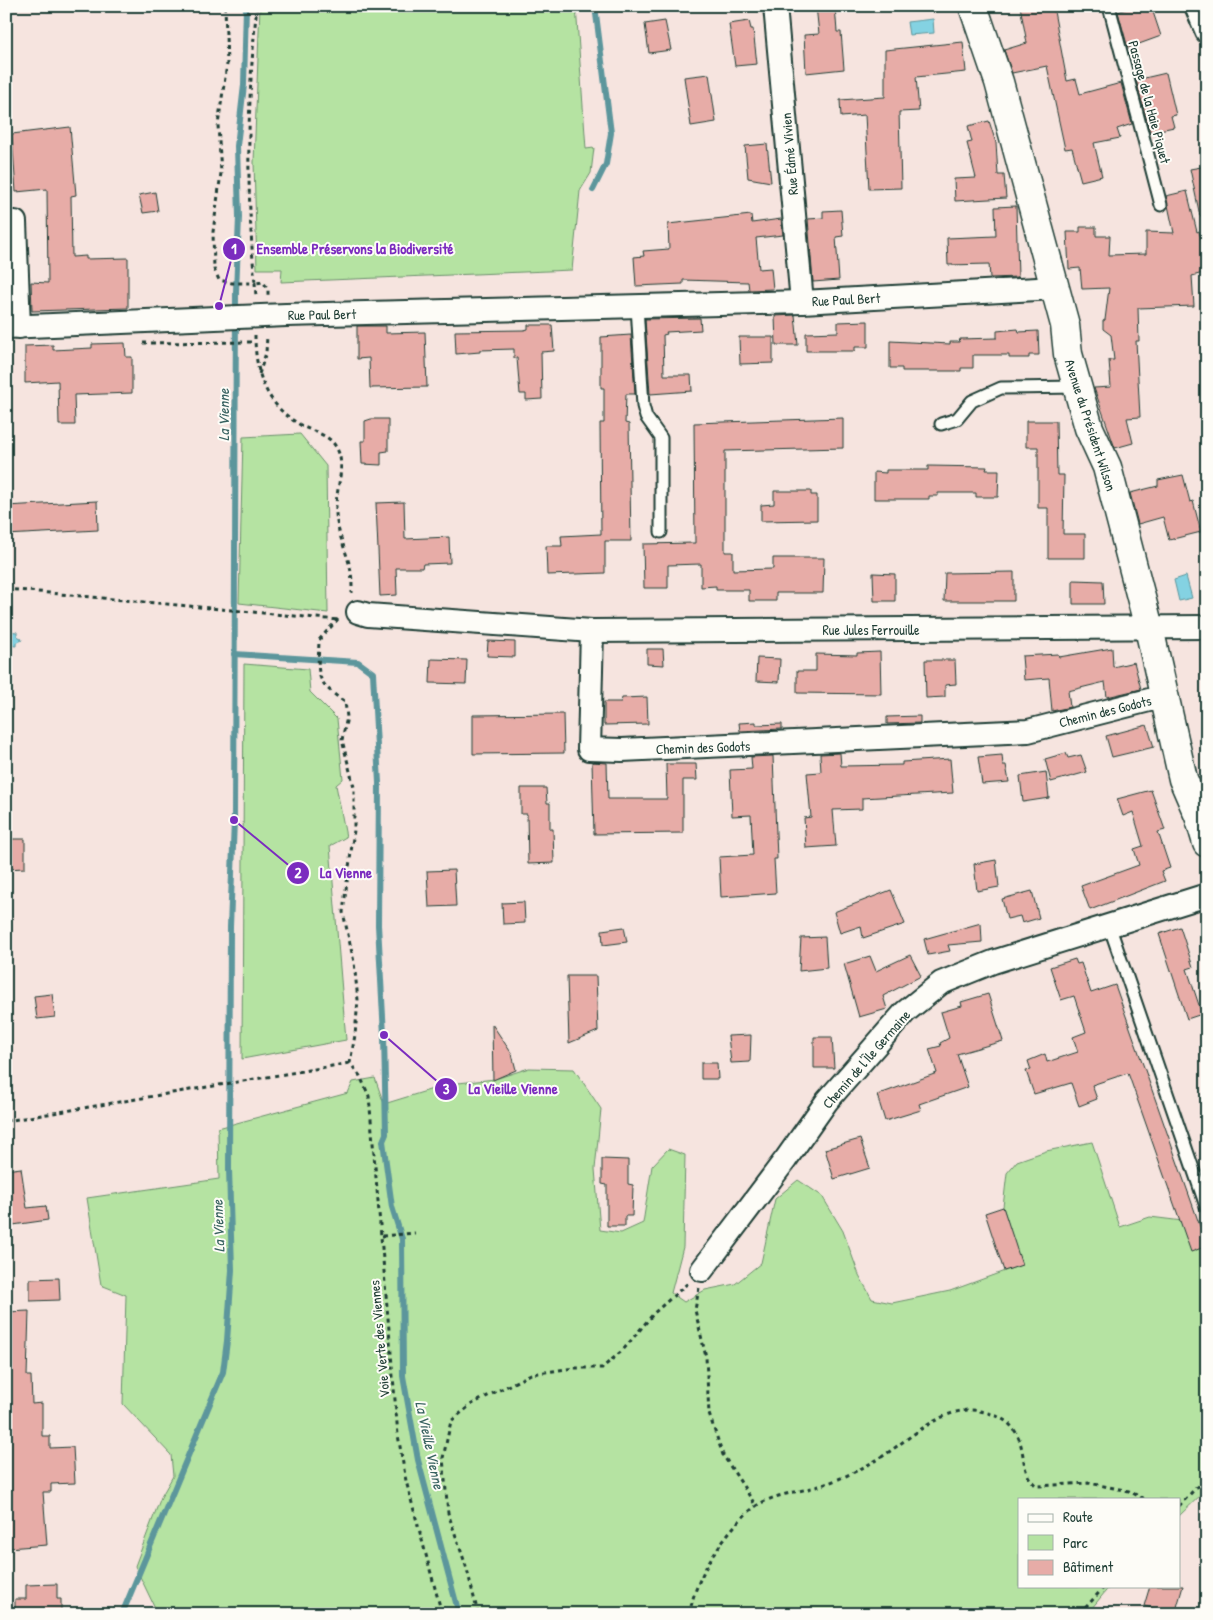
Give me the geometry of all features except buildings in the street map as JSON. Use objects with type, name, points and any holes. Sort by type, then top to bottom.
[{"type":"street","name":"Rue Édmé Vivien","points":[[775,6],[802,302]]},
{"type":"street","name":"Avenue du Président Wilson","points":[[973,6],[999,82],[1056,288],[1065,325],[1068,354],[1089,428],[1107,468],[1149,628],[1165,696],[1167,716],[1183,779],[1199,816],[1207,844]]},
{"type":"street","points":[[1196,6],[1207,32]]},
{"type":"street","points":[[6,223],[15,222],[13,327]]},
{"type":"street","name":"Rue Paul Bert","points":[[13,327],[243,317],[802,302],[1056,288]]},
{"type":"street","points":[[348,612],[592,631]]},
{"type":"street","name":"Rue Jules Ferrouille","points":[[592,631],[1207,627]]},
{"type":"street","name":"Chemin des Godots","points":[[592,631],[589,749],[622,750],[818,742],[1028,731],[1165,696]]},
{"type":"street","name":"Chemin de l'Île Germaine","points":[[702,1270],[786,1159],[827,1101],[905,1012],[941,984],[993,962],[1207,895]]},
{"type":"lane","name":"Passage de la Haie Piquet","points":[[1109,6],[1161,205]]},
{"type":"lane","points":[[637,306],[643,406],[646,416],[661,438],[661,532]]},
{"type":"lane","points":[[941,424],[957,419],[972,401],[1001,388],[1078,387]]},
{"type":"lane","points":[[1108,925],[1206,1206]]},
{"type":"path","points":[[225,6],[227,64],[218,125],[221,173],[213,232],[214,269],[219,280],[232,283],[255,282]]},
{"type":"path","points":[[6,1121],[350,1063],[355,1036],[358,1000],[354,962],[343,912],[354,830],[354,787],[342,740],[347,716],[345,702],[326,690],[318,673],[319,640],[348,612],[350,568],[338,529],[336,508],[341,459],[334,443],[287,417],[268,393],[258,374],[255,342],[243,317],[255,282],[249,175],[250,96],[257,6]]},
{"type":"path","points":[[225,343],[255,342]]},
{"type":"path","points":[[6,589],[348,612]]},
{"type":"path","name":"Voie Verte des Viennes","points":[[350,1063],[360,1076],[369,1096],[398,1435],[406,1481],[442,1614]]},
{"type":"path","points":[[382,1236],[415,1233]]},
{"type":"path","points":[[702,1270],[696,1310],[706,1357],[708,1414],[723,1455],[756,1506]]},
{"type":"path","points":[[478,1614],[467,1569],[448,1513],[443,1458],[451,1421],[472,1404],[532,1374],[574,1368],[602,1368],[623,1350],[654,1314],[702,1270]]},
{"type":"path","points":[[690,1614],[692,1597],[699,1578],[726,1539],[756,1506],[775,1497],[828,1484],[894,1450],[929,1424],[952,1413],[966,1409],[981,1411],[999,1418],[1013,1428],[1022,1443],[1026,1474],[1030,1481],[1037,1486],[1089,1483],[1128,1491],[1142,1498]]},
{"type":"path","points":[[1180,1505],[1207,1476]]},
{"type":"path","points":[[1080,1614],[1103,1588]]},
{"type":"green space","points":[[260,6],[467,6],[468,10],[520,6],[576,6],[586,149],[594,148],[591,173],[580,191],[572,270],[281,282],[282,269],[257,269],[254,162]]},
{"type":"green space","points":[[300,434],[326,466],[328,613],[239,603],[243,437]]},
{"type":"green space","points":[[244,664],[308,669],[310,692],[337,719],[343,779],[336,785],[346,837],[330,846],[346,1040],[242,1059]]},
{"type":"green space","points":[[529,1068],[574,1069],[601,1109],[595,1169],[600,1230],[621,1233],[643,1223],[652,1166],[668,1149],[685,1155],[683,1247],[671,1293],[684,1302],[705,1290],[735,1284],[761,1263],[775,1199],[798,1180],[822,1196],[843,1231],[859,1275],[872,1299],[892,1303],[950,1291],[1021,1265],[1003,1207],[1007,1173],[1017,1161],[1046,1151],[1092,1142],[1120,1227],[1150,1217],[1207,1224],[1207,1489],[1180,1515],[1180,1498],[1018,1498],[1018,1588],[1108,1588],[1087,1614],[158,1614],[135,1566],[161,1497],[173,1476],[171,1455],[123,1404],[126,1295],[101,1285],[87,1198],[219,1179],[218,1128],[348,1093],[353,1082],[375,1078],[384,1104],[449,1084],[495,1079]]},
{"type":"water","points":[[933,19],[934,33],[909,35],[907,22]]},
{"type":"water","points":[[1186,576],[1192,598],[1179,601],[1174,580]]},
{"type":"water","points":[[6,631],[17,632],[17,636],[22,640],[16,643],[16,646],[6,645]]},
{"type":"waterway","name":"La Vienne","points":[[122,1614],[223,1372],[227,1341],[232,1270],[229,1169],[230,927],[234,820],[236,292],[239,217],[237,146],[244,85],[246,6]]},
{"type":"waterway","points":[[593,190],[606,164],[611,133],[595,6]]},
{"type":"waterway","name":"La Vieille Vienne","points":[[234,654],[358,662],[373,673],[379,783],[378,925],[384,1035],[386,1134],[383,1141],[392,1207],[402,1239],[403,1376],[418,1460],[459,1614]]},
{"type":"place","name":"Ensemble Préservons la Biodiversité","points":[[219,306]]},
{"type":"place","name":"La Vienne","points":[[234,820]]},
{"type":"place","name":"La Vieille Vienne","points":[[384,1035]]}]
